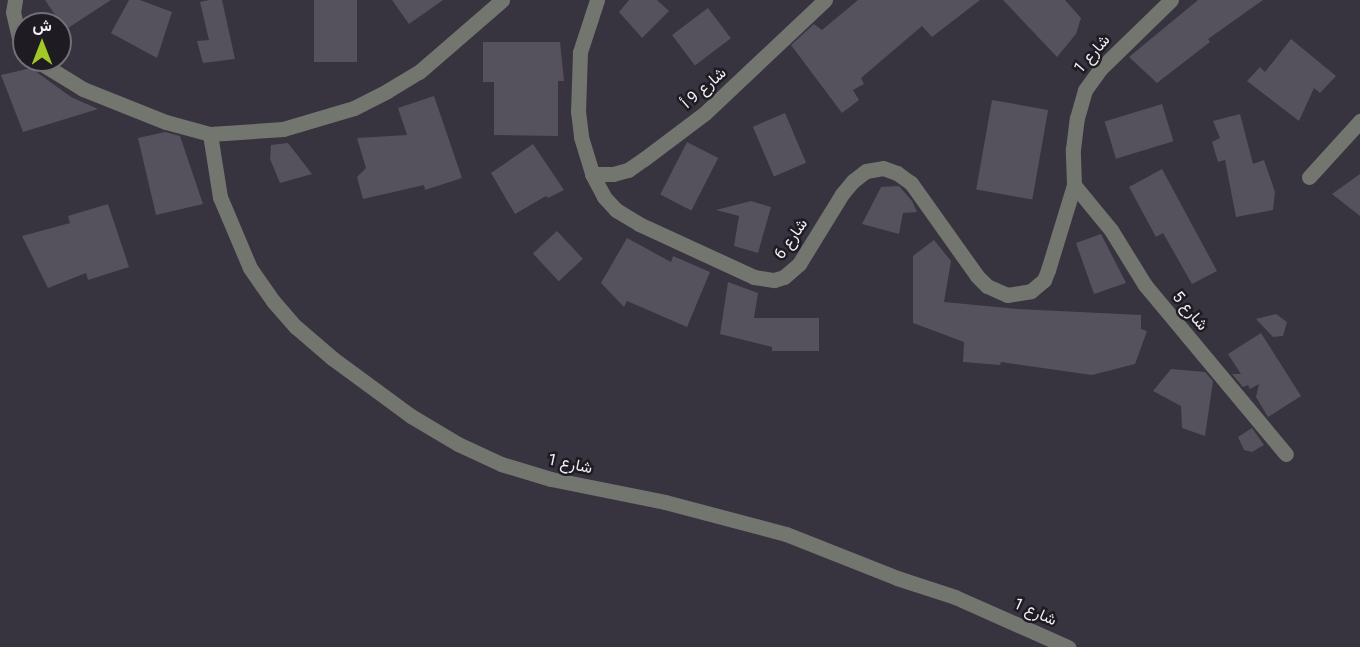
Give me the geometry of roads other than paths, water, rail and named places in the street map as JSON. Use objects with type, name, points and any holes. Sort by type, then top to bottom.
[{"type":"street","points":[[55,72],[83,89],[166,122],[210,134],[247,134],[283,129],[354,108],[418,72],[501,0]]},
{"type":"street","name":"شارع 6","points":[[597,0],[585,33],[578,79],[581,137],[592,174],[604,197],[616,210],[639,224],[754,277],[774,280],[784,277],[798,264],[842,194],[866,171],[883,168],[897,173],[912,183],[977,276],[987,286],[1008,295],[1026,293],[1044,280],[1074,185]]},
{"type":"street","name":"شارع 9 أ","points":[[592,174],[613,174],[628,170],[644,159],[705,112],[825,0]]},
{"type":"street","name":"شارع 1","points":[[1074,185],[1073,149],[1077,118],[1085,90],[1107,61],[1170,0]]},
{"type":"street","points":[[1309,177],[1360,121]]},
{"type":"street","name":"شارع 1","points":[[210,134],[220,197],[250,268],[273,301],[297,327],[340,364],[411,416],[458,444],[501,464],[551,479],[664,502],[786,534],[897,578],[955,597],[1068,647]]},
{"type":"street","name":"شارع 5","points":[[1074,185],[1111,230],[1145,285],[1286,454]]}]
